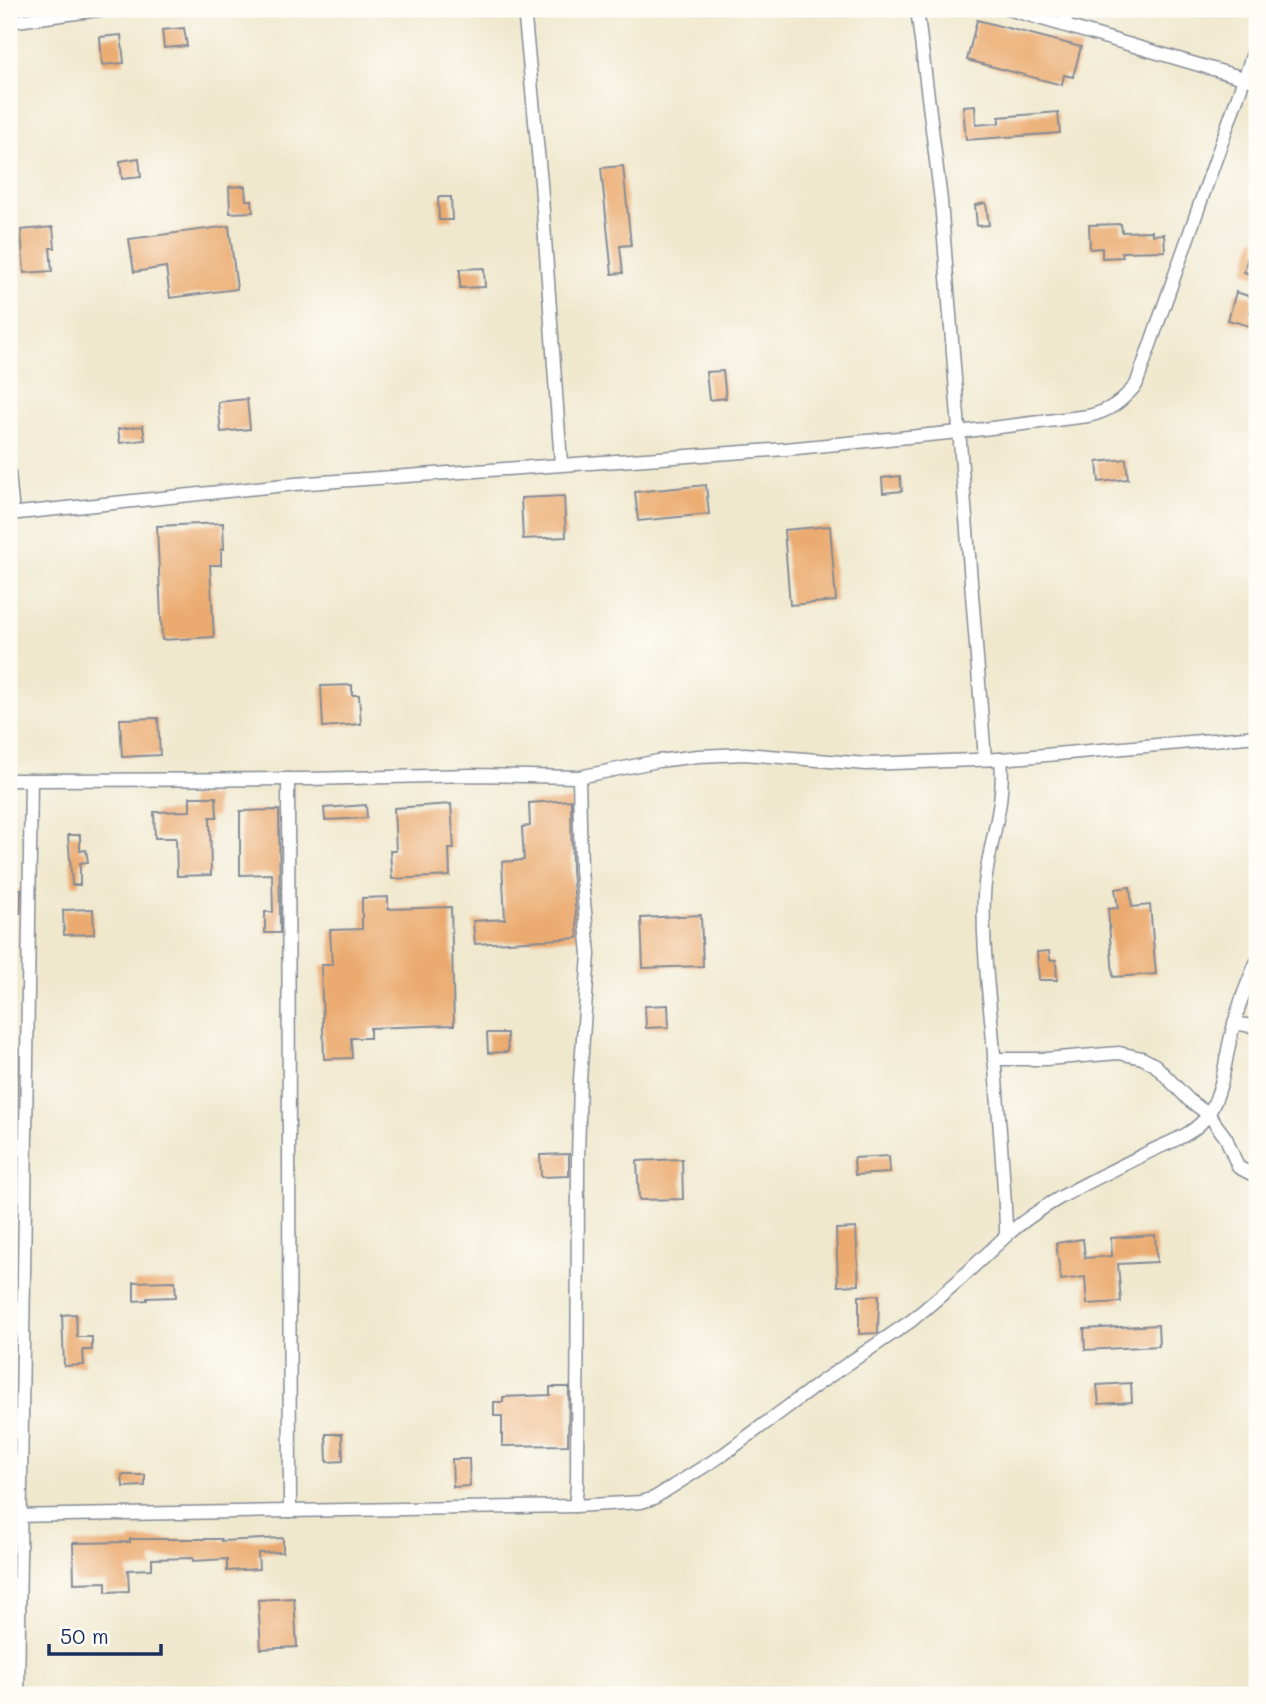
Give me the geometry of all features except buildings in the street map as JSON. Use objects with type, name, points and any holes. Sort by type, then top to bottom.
[{"type":"street","points":[[9,22],[106,9]]},
{"type":"street","points":[[524,9],[541,183],[561,463]]},
{"type":"street","points":[[917,9],[941,201],[985,759]]},
{"type":"street","points":[[1007,9],[1251,80]]},
{"type":"street","points":[[1064,25],[1069,9]]},
{"type":"street","points":[[9,473],[11,514],[295,484],[786,449],[959,432],[1107,412],[1120,403],[1136,385],[1251,80],[1257,42]]},
{"type":"street","points":[[9,780],[579,776],[658,761],[709,755],[745,754],[866,764],[1001,759],[1257,736]]},
{"type":"street","points":[[1001,759],[1002,797],[986,869],[984,897],[987,978],[1004,1169],[1006,1236]]},
{"type":"street","points":[[575,1506],[578,1436],[580,1080],[589,954],[581,870],[579,776]]},
{"type":"street","points":[[288,779],[290,1511]]},
{"type":"street","points":[[18,1695],[14,1516],[31,780]]},
{"type":"street","points":[[14,1516],[575,1506],[641,1502],[664,1493],[724,1454],[821,1382],[911,1321],[1006,1236],[1043,1207],[1147,1152],[1173,1142],[1197,1127],[1209,1115],[1216,1101],[1234,1023],[1257,961]]},
{"type":"street","points":[[1234,1023],[1257,1027]]},
{"type":"street","points":[[994,1059],[1130,1054],[1155,1065],[1188,1100],[1209,1115],[1226,1138],[1238,1167],[1257,1177]]}]
